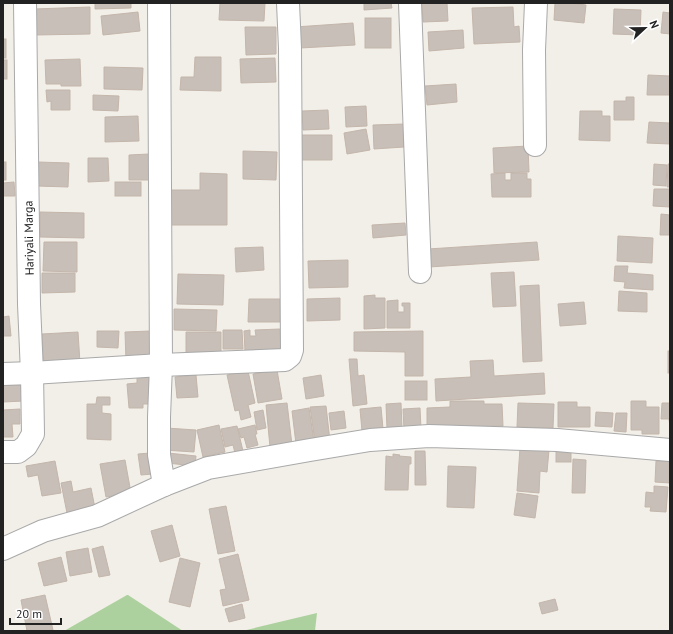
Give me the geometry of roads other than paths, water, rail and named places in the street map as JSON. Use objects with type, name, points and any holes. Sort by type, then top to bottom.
[{"type":"street","name":"Hariyali Marga","points":[[3,452],[18,452],[26,446],[33,434],[29,304],[25,3]]},
{"type":"street","points":[[159,3],[161,366],[159,455],[164,485]]},
{"type":"street","points":[[3,374],[285,360],[290,356],[292,350],[290,56],[288,3]]},
{"type":"street","points":[[410,3],[420,272]]},
{"type":"street","points":[[535,145],[534,50],[536,3]]},
{"type":"street","points":[[3,549],[43,531],[97,516],[164,485],[208,468],[370,440],[429,436],[557,440],[670,450]]}]
